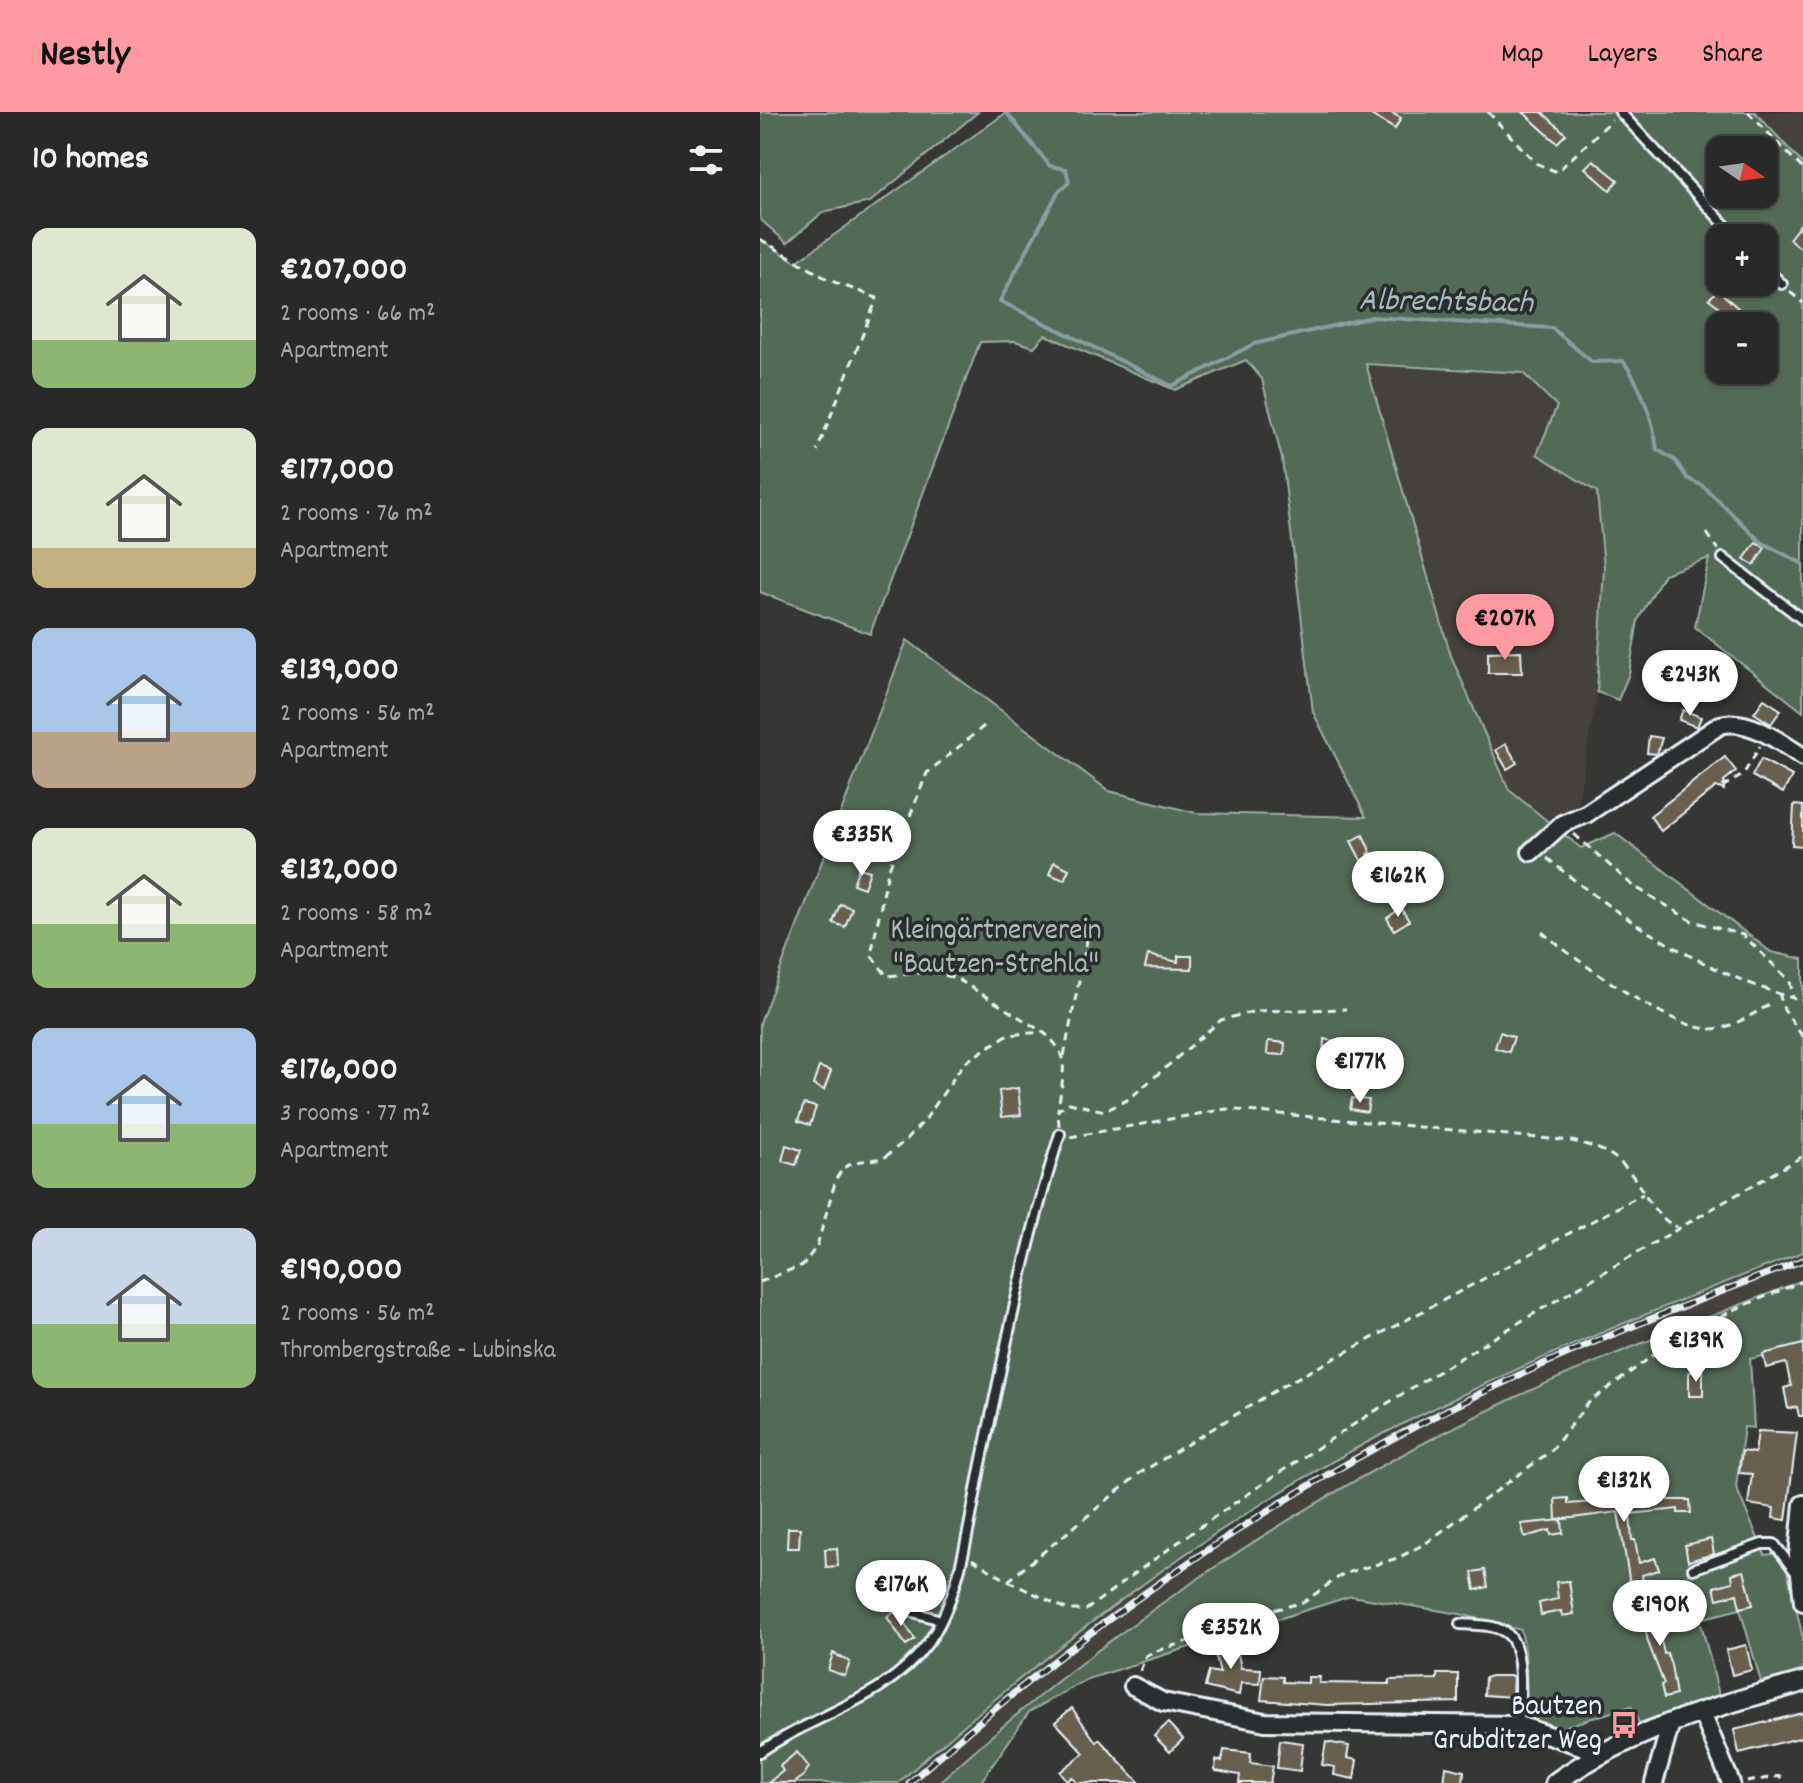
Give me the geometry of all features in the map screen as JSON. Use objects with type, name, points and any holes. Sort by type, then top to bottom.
[{"type":"street","points":[[1533,850],[1562,824],[1586,814],[1720,725],[1731,722],[1767,735],[1803,757]]},
{"type":"street","points":[[1803,1504],[1798,1578],[1803,1602]]},
{"type":"street","points":[[1555,1783],[1596,1758],[1670,1726],[1803,1682]]},
{"type":"street","points":[[1133,1686],[1163,1702],[1265,1722],[1519,1725],[1584,1747],[1596,1758]]},
{"type":"street","points":[[1702,1713],[1731,1783]]},
{"type":"street","points":[[1654,1783],[1670,1726]]},
{"type":"lane","points":[[1620,112],[1724,224]]},
{"type":"lane","points":[[1778,280],[1782,284]]},
{"type":"lane","points":[[1723,558],[1803,620]]},
{"type":"lane","points":[[760,1752],[900,1673],[927,1645],[941,1620],[962,1553],[1034,1216],[1060,1134]]},
{"type":"lane","points":[[1693,1569],[1762,1544],[1774,1544],[1798,1578]]},
{"type":"lane","points":[[906,1610],[941,1620]]},
{"type":"lane","points":[[1460,1624],[1486,1625],[1512,1638],[1517,1650],[1519,1725]]},
{"type":"path","points":[[1488,112],[1536,163],[1557,172],[1620,112]]},
{"type":"path","points":[[1748,112],[1803,169]]},
{"type":"path","points":[[760,239],[829,280],[877,298],[817,451]]},
{"type":"path","points":[[1782,284],[1803,303]]},
{"type":"path","points":[[1707,533],[1723,558]]},
{"type":"path","points":[[984,726],[927,773],[888,871],[871,955],[887,976],[931,972],[956,978],[1043,1032],[1058,1043],[1064,1056]]},
{"type":"path","points":[[1722,787],[1743,775],[1767,735]]},
{"type":"path","points":[[1562,824],[1632,885],[1692,921],[1743,935],[1790,981],[1793,998]]},
{"type":"path","points":[[1533,850],[1590,895],[1653,936],[1721,972],[1803,1001]]},
{"type":"path","points":[[1090,925],[1064,1056],[1058,1110],[1060,1134],[1067,1138],[1226,1109],[1572,1141],[1604,1150],[1625,1166],[1662,1220],[1677,1227]]},
{"type":"path","points":[[1542,932],[1580,965],[1633,995],[1707,1029],[1734,1024],[1771,1004]]},
{"type":"path","points":[[1779,993],[1784,1010],[1803,1037]]},
{"type":"path","points":[[1058,1110],[1069,1103],[1105,1111],[1129,1099],[1221,1020],[1256,1011],[1346,1009]]},
{"type":"path","points":[[760,1282],[803,1265],[817,1246],[836,1179],[843,1168],[855,1162],[884,1158],[907,1139],[925,1120],[964,1063],[1007,1035],[1043,1032]]},
{"type":"path","points":[[962,1553],[1008,1581],[1068,1610],[1086,1610],[1341,1432],[1677,1227],[1803,1156]]},
{"type":"path","points":[[1008,1581],[1153,1465],[1286,1384],[1643,1194]]},
{"type":"path","points":[[1133,1686],[1146,1656],[1205,1636],[1221,1626],[1242,1624],[1266,1612],[1304,1602],[1343,1574],[1398,1558],[1426,1543],[1552,1450],[1587,1404],[1655,1354],[1664,1338],[1672,1333],[1699,1328],[1803,1281]]},
{"type":"path","points":[[1743,1783],[1780,1776],[1781,1783]]},
{"type":"shaded area","points":[[1755,112],[1803,112],[1803,164],[1778,136]]},
{"type":"shaded area","points":[[1366,363],[1523,373],[1557,407],[1537,454],[1597,492],[1604,567],[1597,692],[1577,808],[1555,825],[1509,790],[1451,656]]},
{"type":"shaded area","points":[[1803,1252],[1803,1280],[1375,1469],[1160,1605],[1047,1689],[938,1783],[898,1783],[1035,1666],[1147,1582],[1363,1445],[1508,1372],[1596,1333]]},
{"type":"green space","points":[[760,112],[978,112],[870,202],[823,212],[787,243],[760,219]]},
{"type":"green space","name":"Kleingärtnerverein \"Bautzen-Strehla\"","points":[[1007,112],[1755,112],[1777,136],[1706,136],[1706,208],[1778,208],[1778,137],[1803,164],[1803,712],[1695,627],[1709,558],[1664,574],[1638,620],[1629,674],[1618,700],[1597,692],[1604,567],[1597,492],[1537,454],[1557,406],[1523,373],[1366,364],[1451,656],[1509,790],[1581,848],[1615,833],[1771,952],[1803,959],[1803,1252],[1527,1365],[1419,1416],[1303,1478],[1122,1599],[952,1735],[898,1783],[760,1783],[760,1023],[907,640],[1109,791],[1196,813],[1366,817],[1313,712],[1282,459],[1262,379],[1246,360],[1175,390],[1045,335],[1034,347],[1015,341],[980,342],[870,634],[760,592],[760,239],[796,262]]},
{"type":"green space","points":[[1803,1280],[1803,1346],[1750,1359],[1754,1428],[1744,1427],[1736,1487],[1765,1555],[1779,1553],[1785,1561],[1803,1638],[1803,1671],[1761,1682],[1740,1609],[1700,1619],[1719,1695],[1639,1723],[1631,1706],[1560,1728],[1528,1719],[1525,1649],[1521,1630],[1460,1614],[1351,1596],[1088,1679],[1029,1712],[980,1783],[938,1783],[1003,1726],[1141,1618],[1286,1522],[1362,1477],[1551,1381]]},
{"type":"building","points":[[1366,112],[1390,112],[1401,118],[1395,129]]},
{"type":"building","points":[[1523,112],[1542,112],[1566,134],[1557,143]]},
{"type":"building","points":[[1593,160],[1618,180],[1610,190],[1585,168]]},
{"type":"building","points":[[1803,221],[1803,250],[1789,239]]},
{"type":"building","points":[[1725,296],[1742,312],[1726,312],[1709,299]]},
{"type":"building","points":[[1756,542],[1765,548],[1754,565],[1744,559]]},
{"type":"building","points":[[1521,651],[1522,673],[1488,673],[1488,652]]},
{"type":"building","points":[[1693,659],[1709,665],[1698,696],[1681,690]]},
{"type":"building","points":[[1764,699],[1781,710],[1771,724],[1754,713]]},
{"type":"building","points":[[1683,710],[1701,717],[1697,727],[1679,720]]},
{"type":"building","points":[[1649,736],[1662,738],[1657,754],[1647,753]]},
{"type":"building","points":[[1506,744],[1517,763],[1507,769],[1496,750]]},
{"type":"building","points":[[1725,757],[1736,771],[1724,781],[1724,790],[1716,787],[1661,831],[1650,816]]},
{"type":"building","points":[[1761,759],[1792,776],[1783,793],[1752,776]]},
{"type":"building","points":[[1794,805],[1803,806],[1803,846],[1792,845]]},
{"type":"building","points":[[1363,835],[1371,853],[1368,854],[1385,884],[1376,889],[1351,841]]},
{"type":"building","points":[[1054,862],[1069,869],[1064,880],[1049,874]]},
{"type":"building","points":[[859,868],[870,871],[864,888],[853,884]]},
{"type":"building","points":[[840,904],[852,908],[845,927],[833,923]]},
{"type":"building","points":[[1401,908],[1409,921],[1394,930],[1387,918]]},
{"type":"building","points":[[1148,955],[1178,962],[1178,956],[1192,956],[1192,969],[1145,968]]},
{"type":"building","points":[[1500,1032],[1514,1037],[1509,1052],[1495,1048]]},
{"type":"building","points":[[1324,1039],[1377,1051],[1376,1058],[1370,1058],[1369,1063],[1352,1060],[1353,1057],[1323,1055]]},
{"type":"building","points":[[1268,1041],[1285,1043],[1284,1055],[1267,1054]]},
{"type":"building","points":[[819,1067],[831,1071],[824,1090],[813,1085]]},
{"type":"building","points":[[1018,1088],[1021,1115],[1002,1117],[999,1091]]},
{"type":"building","points":[[1352,1098],[1369,1100],[1367,1112],[1350,1109]]},
{"type":"building","points":[[804,1104],[816,1107],[810,1125],[798,1121]]},
{"type":"building","points":[[786,1145],[801,1150],[796,1165],[782,1161]]},
{"type":"building","points":[[1803,1344],[1803,1416],[1799,1416],[1797,1407],[1788,1409],[1784,1388],[1791,1386],[1786,1363],[1766,1368],[1763,1354]]},
{"type":"building","points":[[1689,1372],[1703,1372],[1703,1396],[1689,1396]]},
{"type":"building","points":[[1758,1431],[1797,1433],[1786,1520],[1773,1518],[1774,1508],[1748,1504],[1752,1474],[1739,1473],[1742,1451],[1755,1453]]},
{"type":"building","points":[[1668,1497],[1669,1500],[1690,1500],[1691,1513],[1678,1513],[1678,1509],[1630,1514],[1632,1540],[1635,1540],[1639,1563],[1655,1558],[1659,1570],[1642,1575],[1643,1582],[1630,1584],[1618,1512],[1556,1520],[1555,1499],[1568,1498],[1568,1504]]},
{"type":"building","points":[[1562,1520],[1563,1533],[1551,1535],[1550,1530],[1525,1537],[1521,1524]]},
{"type":"building","points":[[788,1528],[800,1528],[799,1548],[787,1548]]},
{"type":"building","points":[[1711,1539],[1714,1554],[1688,1561],[1685,1545]]},
{"type":"building","points":[[837,1548],[838,1566],[826,1567],[825,1549]]},
{"type":"building","points":[[1485,1570],[1488,1587],[1475,1590],[1472,1572]]},
{"type":"building","points":[[1744,1571],[1753,1605],[1740,1608],[1737,1594],[1717,1599],[1714,1587],[1733,1582],[1732,1574]]},
{"type":"building","points":[[1569,1581],[1574,1614],[1562,1616],[1561,1611],[1541,1615],[1539,1603],[1558,1599],[1556,1582]]},
{"type":"building","points":[[1654,1609],[1656,1615],[1671,1611],[1674,1624],[1658,1627],[1664,1654],[1667,1653],[1671,1665],[1676,1695],[1664,1698],[1661,1685],[1664,1684],[1648,1642],[1642,1611]]},
{"type":"building","points":[[896,1611],[915,1639],[906,1645],[887,1617]]},
{"type":"building","points":[[1235,1640],[1241,1668],[1261,1669],[1260,1684],[1241,1683],[1239,1695],[1205,1687],[1209,1671],[1220,1673],[1213,1646]]},
{"type":"building","points":[[1746,1645],[1752,1670],[1732,1675],[1726,1650]]},
{"type":"building","points":[[833,1653],[850,1662],[845,1676],[828,1670]]},
{"type":"building","points":[[1437,1674],[1458,1674],[1458,1702],[1327,1705],[1261,1700],[1264,1676],[1283,1677],[1283,1682],[1308,1683],[1308,1677],[1320,1677],[1319,1683],[1389,1684],[1389,1680],[1437,1679]]},
{"type":"building","points":[[1513,1676],[1512,1697],[1484,1695],[1485,1678]]},
{"type":"building","points":[[1072,1708],[1096,1742],[1099,1739],[1140,1783],[1077,1783],[1072,1777],[1067,1781],[1060,1772],[1084,1753],[1055,1722]]},
{"type":"building","points":[[1803,1713],[1803,1737],[1739,1753],[1734,1730]]},
{"type":"building","points":[[1168,1723],[1183,1739],[1170,1752],[1154,1736]]},
{"type":"building","points":[[1280,1740],[1303,1743],[1300,1771],[1277,1768]]},
{"type":"building","points":[[1326,1742],[1349,1746],[1347,1758],[1357,1760],[1354,1779],[1334,1775],[1335,1767],[1322,1765]]},
{"type":"building","points":[[1224,1750],[1251,1753],[1250,1763],[1273,1766],[1270,1783],[1239,1783],[1240,1775],[1215,1771],[1216,1760],[1222,1761]]},
{"type":"building","points":[[797,1752],[809,1767],[804,1775],[795,1783],[768,1783],[783,1771],[780,1766]]},
{"type":"building","points":[[1446,1767],[1464,1771],[1463,1783],[1444,1783]]},
{"type":"waterway","name":"Albrechtsbach","points":[[1006,112],[1050,166],[1066,169],[1069,182],[1058,192],[1000,301],[1172,386],[1254,344],[1372,317],[1552,328],[1592,362],[1623,361],[1645,403],[1657,450],[1675,460],[1687,478],[1703,486],[1761,542],[1803,564]]},
{"type":"railway","points":[[909,1783],[1048,1666],[1121,1611],[1195,1558],[1349,1462],[1511,1379],[1656,1317],[1803,1260]]},
{"type":"place","name":"Bautzen Grubditzer Weg","points":[[1624,1725]]}]
